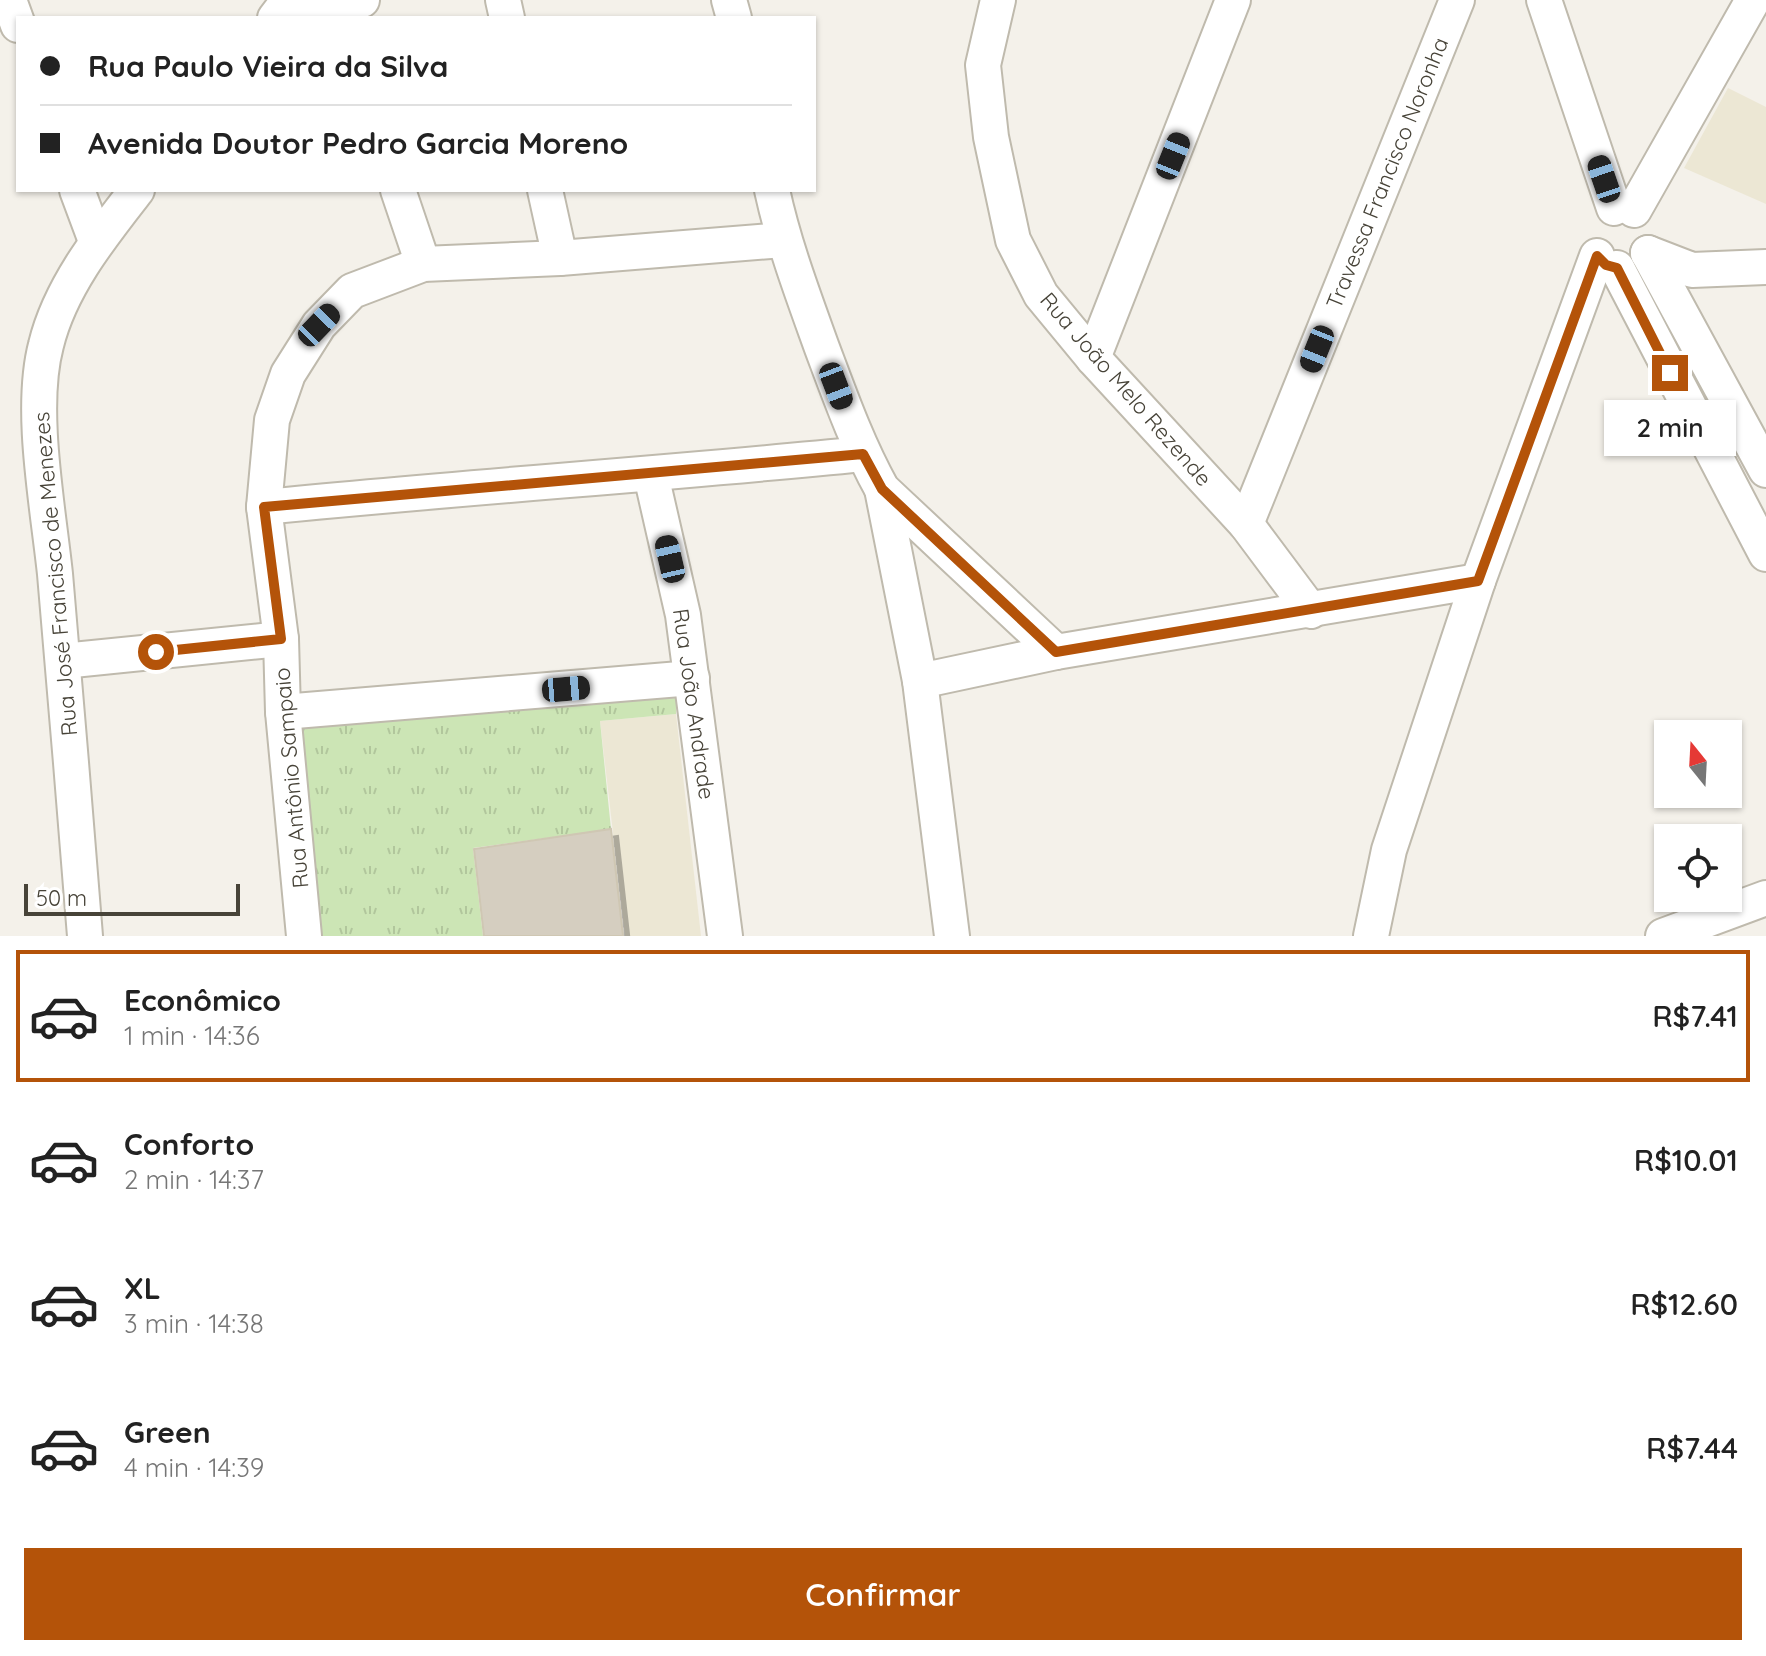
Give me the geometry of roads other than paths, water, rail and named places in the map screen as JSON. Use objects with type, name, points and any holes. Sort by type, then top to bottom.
[{"type":"street","points":[[9,0],[16,19]]},
{"type":"street","points":[[277,16],[285,5],[300,0]]},
{"type":"street","points":[[310,0],[337,8],[362,0]]},
{"type":"street","points":[[318,0],[322,10],[332,16]]},
{"type":"street","name":"Rua João Melo Rezende","points":[[998,0],[983,65],[991,137],[1013,240],[1041,295],[1093,358],[1246,524],[1311,611]]},
{"type":"street","points":[[1093,358],[1233,0]]},
{"type":"street","name":"Travessa Francisco Noronha","points":[[1246,524],[1457,0]]},
{"type":"street","points":[[1544,0],[1624,209]]},
{"type":"street","points":[[1624,209],[1753,0]]},
{"type":"street","points":[[78,192],[96,241]]},
{"type":"street","name":"Rua José Francisco de Menezes","points":[[85,936],[39,408],[46,345],[67,293],[96,241],[135,192]]},
{"type":"street","points":[[399,192],[423,264]]},
{"type":"street","points":[[545,192],[560,258]]},
{"type":"street","points":[[772,192],[783,240],[863,454],[882,489],[920,681],[952,936]]},
{"type":"street","points":[[1607,262],[1629,267],[1640,262],[1648,253],[1652,230],[1643,215],[1624,209],[1603,213],[1595,222],[1591,234],[1592,246],[1607,262],[1766,554]]},
{"type":"street","name":"Rua Antônio Sampaio","points":[[304,936],[283,712],[281,639],[264,507],[272,420],[288,374],[319,325],[352,291],[423,264],[560,258],[783,240]]},
{"type":"street","points":[[1648,253],[1692,270],[1766,267]]},
{"type":"street","points":[[1648,253],[1766,470]]},
{"type":"street","points":[[1371,936],[1389,850],[1478,581],[1607,262]]},
{"type":"street","points":[[264,507],[863,454]]},
{"type":"street","name":"Rua João Andrade","points":[[651,475],[683,615],[725,936]]},
{"type":"street","points":[[882,489],[1056,652]]},
{"type":"street","points":[[920,681],[1056,652],[1478,581]]},
{"type":"street","points":[[63,661],[281,639]]},
{"type":"street","points":[[283,712],[692,678]]},
{"type":"street","points":[[1663,936],[1766,898]]}]
